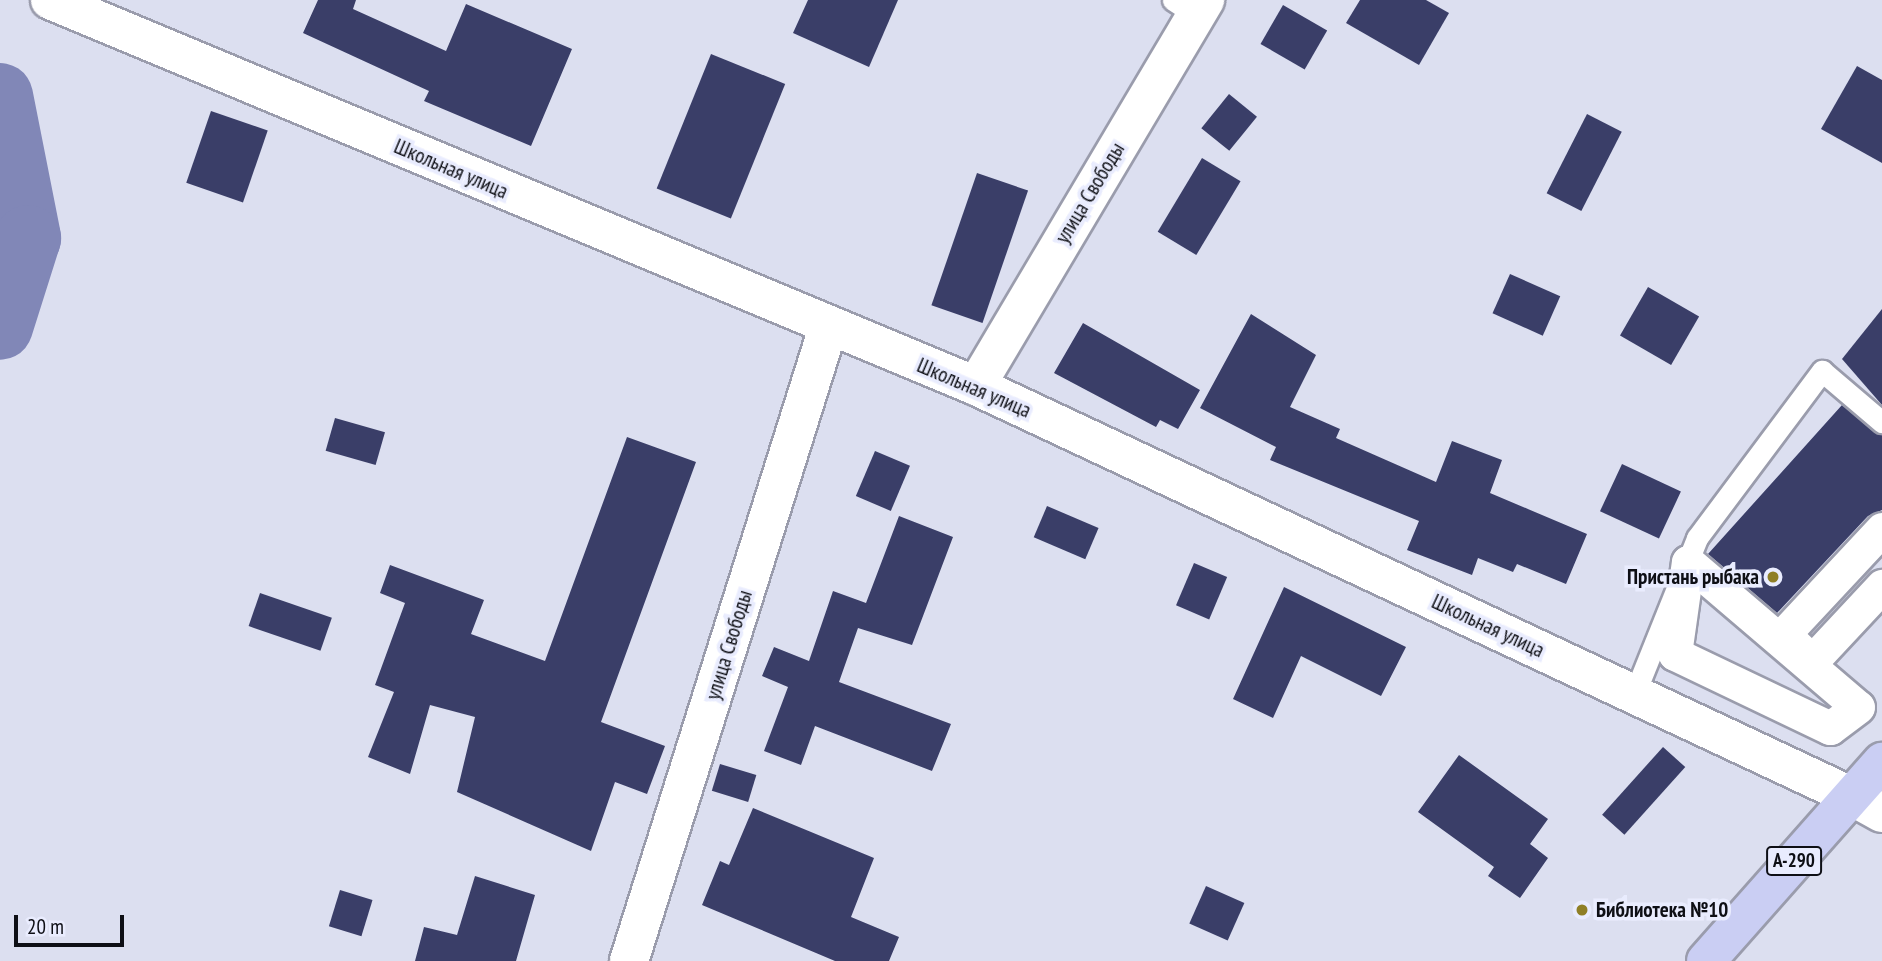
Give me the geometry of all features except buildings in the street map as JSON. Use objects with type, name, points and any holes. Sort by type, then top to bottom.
[{"type":"highway","name":"А-290","points":[[1706,961],[1867,804],[1882,762]]},
{"type":"street","name":"Школьная улица","points":[[50,0],[828,328],[976,386],[1867,804]]},
{"type":"street","name":"улица Свободы","points":[[976,386],[1192,5]]},
{"type":"street","name":"улица Свободы","points":[[629,961],[828,328]]},
{"type":"street","points":[[1882,529],[1784,634],[1812,661],[1882,586]]},
{"type":"street","points":[[1688,562],[1773,635],[1858,707],[1830,728],[1675,654],[1688,562]]},
{"type":"lane","points":[[1634,695],[1697,538],[1822,371],[1882,422]]},
{"type":"waterway","points":[[0,96],[28,238],[0,327]]},
{"type":"place","name":"Пристань рыбака","points":[[1773,577]]},
{"type":"place","name":"Библиотека №10","points":[[1582,910]]}]
